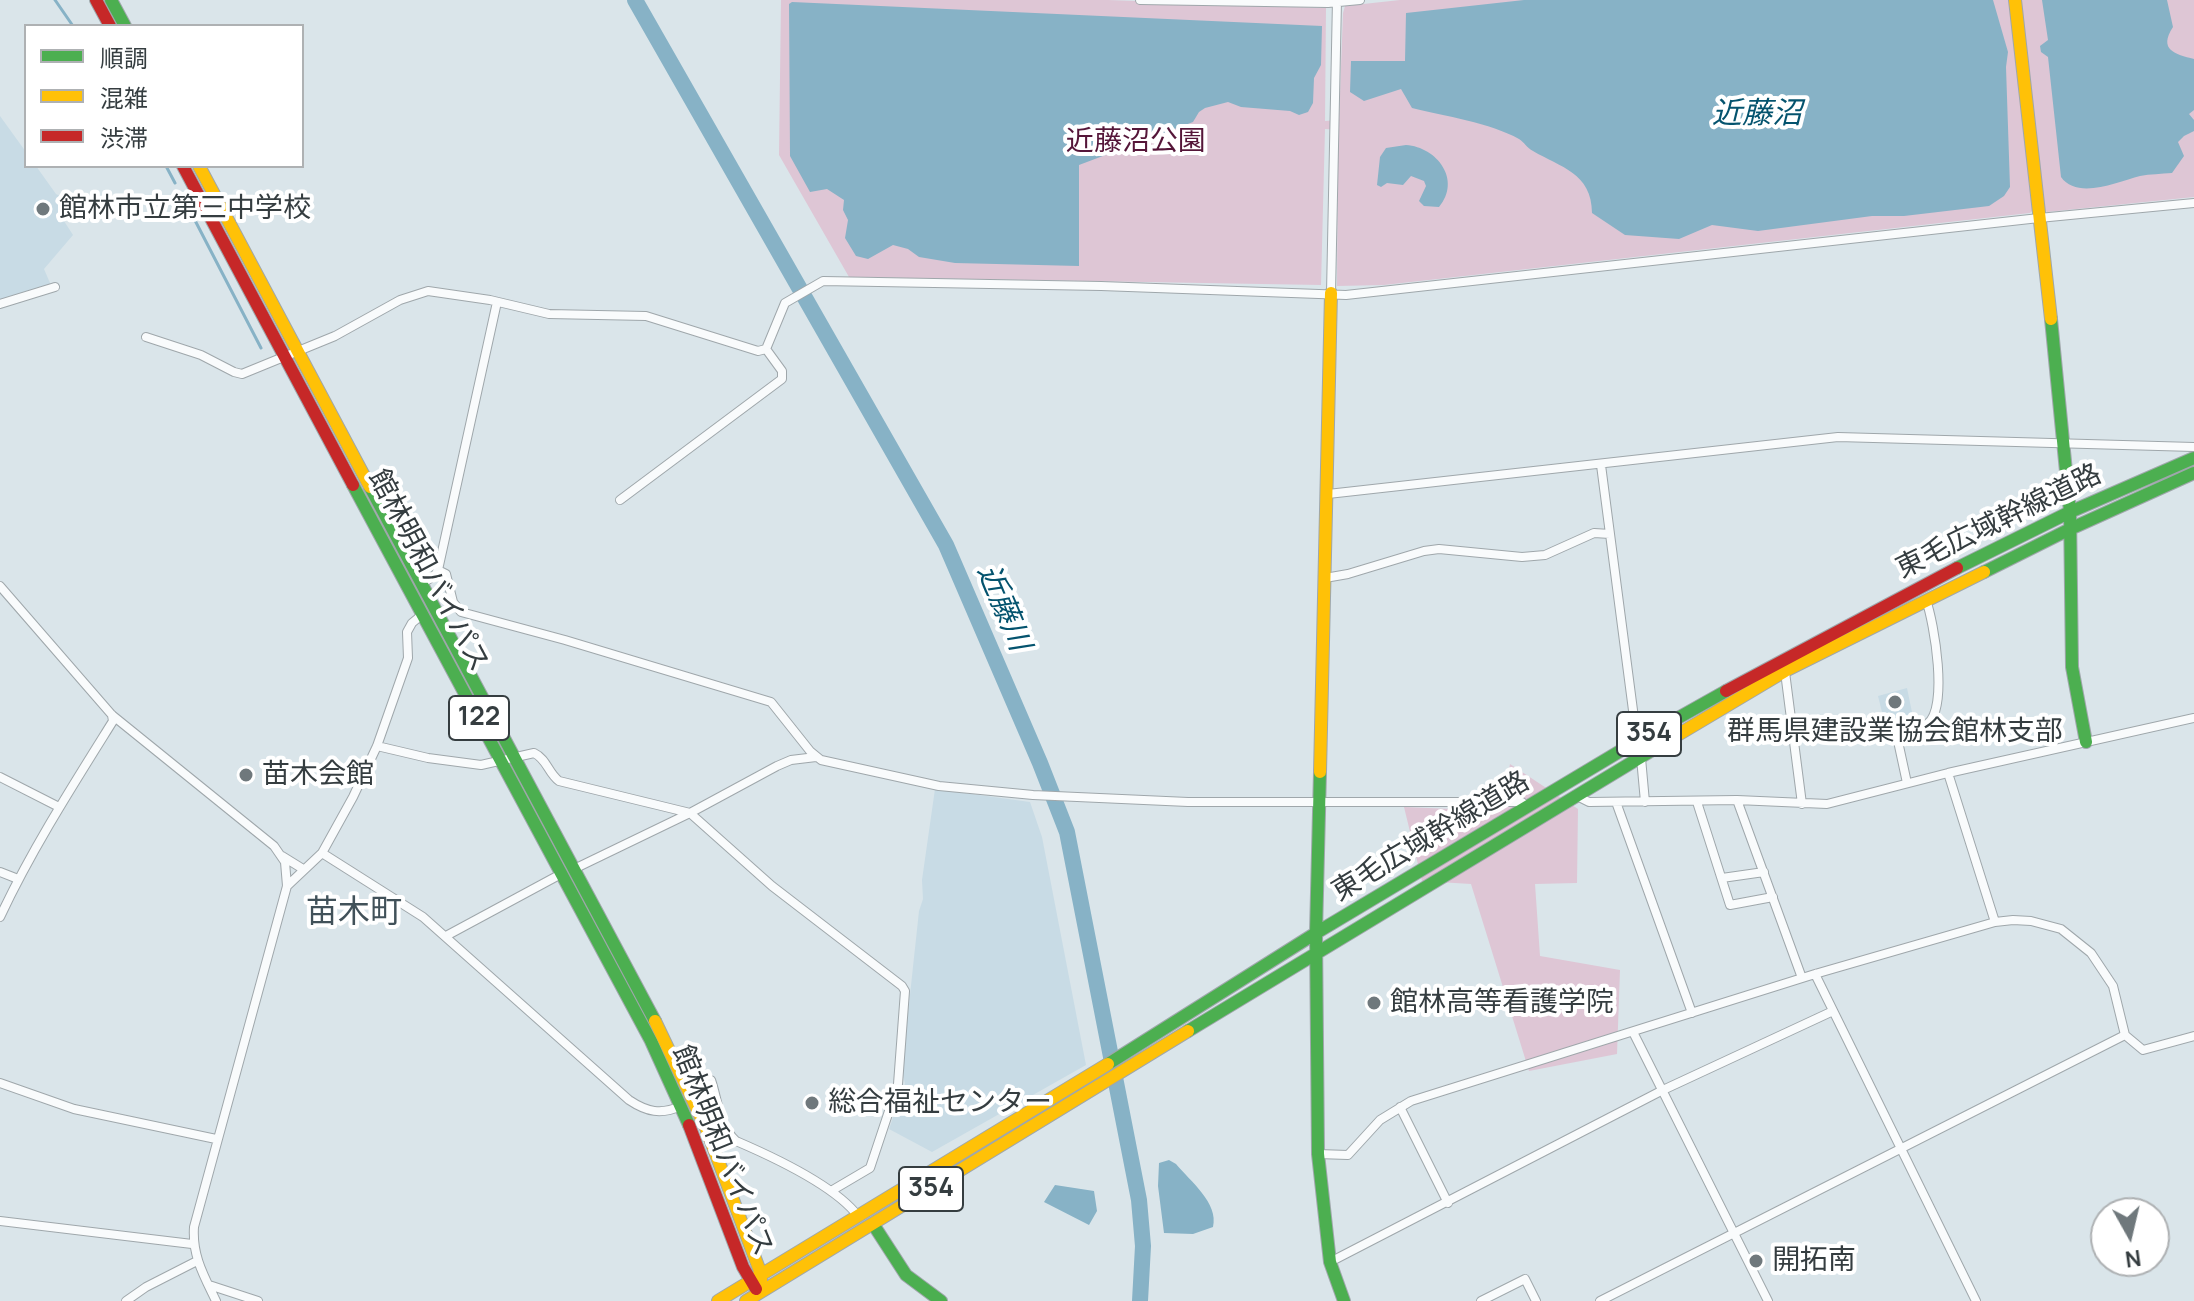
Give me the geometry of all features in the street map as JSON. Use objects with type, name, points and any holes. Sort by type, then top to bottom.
[{"type":"main road","points":[[96,0],[109,24]]},
{"type":"main road","points":[[111,0],[124,24]]},
{"type":"main road","points":[[2015,0],[2065,443],[2070,512],[2072,667],[2086,742]]},
{"type":"main road","name":"館林明和バイパス","points":[[184,168],[561,874],[608,956],[682,1106],[749,1281],[763,1297]]},
{"type":"main road","name":"館林明和バイパス","points":[[200,168],[620,951],[687,1085],[725,1174],[761,1274],[763,1297]]},
{"type":"main road","points":[[1331,293],[1316,933],[1318,1154],[1330,1262],[1344,1301]]},
{"type":"main road","name":"東毛広域幹線道路","points":[[718,1301],[1099,1070],[1316,933],[1637,741],[1888,602],[2070,512],[2194,458]]},
{"type":"main road","name":"東毛広域幹線道路","points":[[746,1301],[763,1297],[873,1224],[1785,671],[2070,529],[2194,473]]},
{"type":"main road","points":[[873,1224],[906,1275],[941,1301]]},
{"type":"street","points":[[1140,0],[1360,0]]},
{"type":"street","points":[[1331,293],[1337,1]]},
{"type":"street","points":[[766,349],[785,303],[819,282],[1101,286],[1346,295],[2194,203]]},
{"type":"street","points":[[0,304],[55,287]]},
{"type":"street","points":[[146,337],[201,355],[242,374],[353,328],[400,300],[428,291],[565,315],[646,316],[729,344],[758,351],[766,349]]},
{"type":"street","points":[[422,584],[438,570],[497,302]]},
{"type":"street","points":[[620,500],[782,379],[782,371],[766,349]]},
{"type":"street","points":[[1328,494],[1838,437],[2194,447]]},
{"type":"street","points":[[1601,465],[1637,741]]},
{"type":"street","points":[[1325,578],[1424,551],[1439,549],[1522,557],[1545,555],[1594,533],[1610,534]]},
{"type":"street","points":[[438,570],[446,574],[453,602],[461,612],[580,644],[771,702],[816,757]]},
{"type":"street","points":[[0,586],[112,715],[274,846],[282,856],[303,869]]},
{"type":"street","points":[[1907,783],[1896,732],[1926,725],[1936,704],[1939,674],[1936,635],[1926,599]]},
{"type":"street","points":[[287,886],[322,853],[377,746],[408,658],[407,632],[423,614]]},
{"type":"street","points":[[1785,671],[1802,804]]},
{"type":"street","points":[[0,917],[59,807],[113,721],[112,715]]},
{"type":"street","points":[[1577,796],[1589,802],[1737,800],[1827,804],[1948,773],[2194,718]]},
{"type":"street","points":[[377,746],[428,758],[481,765],[529,753],[539,755],[555,778],[566,783],[690,813],[762,878],[905,989],[898,1084],[870,1168],[831,1191]]},
{"type":"street","points":[[574,869],[690,813],[785,762],[816,757],[939,786],[1036,795],[1188,802],[1522,802],[1529,807]]},
{"type":"street","points":[[1641,758],[1645,802]]},
{"type":"street","points":[[1948,773],[1995,922]]},
{"type":"street","points":[[0,777],[59,807]]},
{"type":"street","points":[[1737,800],[1802,978]]},
{"type":"street","points":[[1616,802],[1692,1013]]},
{"type":"street","points":[[1697,802],[1730,905],[1773,897]]},
{"type":"street","points":[[322,853],[413,910],[446,936],[629,1100],[646,1110],[657,1112],[682,1106]]},
{"type":"street","points":[[216,1301],[192,1244],[216,1139],[287,886],[282,856]]},
{"type":"street","points":[[0,872],[18,879]]},
{"type":"street","points":[[1722,878],[1764,872]]},
{"type":"street","points":[[446,936],[561,874]]},
{"type":"street","points":[[1318,1154],[1348,1155],[1380,1120],[1400,1107],[1802,978],[1995,922],[2031,921],[2061,929],[2078,940],[2091,953],[2113,986],[2125,1035],[2143,1050],[2194,1036]]},
{"type":"street","points":[[1815,974],[1976,1301]]},
{"type":"street","points":[[1330,1262],[1663,1090],[1833,1011]]},
{"type":"street","points":[[1633,1032],[1768,1301]]},
{"type":"street","points":[[1600,1301],[2125,1035]]},
{"type":"street","points":[[687,1085],[708,1078],[713,1084],[715,1100],[730,1136],[831,1191],[847,1202],[858,1216]]},
{"type":"street","points":[[0,1083],[74,1109],[216,1139]]},
{"type":"street","points":[[1400,1107],[1448,1203]]},
{"type":"street","points":[[0,1221],[192,1244]]},
{"type":"street","points":[[126,1301],[197,1261]]},
{"type":"street","points":[[1481,1301],[1525,1279],[1536,1301]]},
{"type":"street","points":[[208,1285],[258,1301]]},
{"type":"shaded area","name":"館林市立第三中学校","points":[[0,116],[24,149],[24,168],[37,168],[56,194],[84,208],[89,214],[85,220],[80,210],[64,221],[73,235],[44,269],[49,286],[0,301]]},
{"type":"shaded area","points":[[1907,688],[1914,722],[1889,727],[1878,696]]},
{"type":"shaded area","points":[[935,789],[1030,802],[1042,837],[1086,1065],[932,1152],[889,1129],[905,1084],[902,1069]]},
{"type":"green space","name":"近藤沼公園","points":[[781,0],[1108,0],[1326,8],[1325,121],[1339,120],[1345,6],[1400,0],[2194,0],[2194,197],[2047,212],[2043,209],[2033,210],[2030,213],[1384,285],[1337,286],[1338,130],[1325,129],[1321,285],[849,277],[779,155]]},
{"type":"green space","points":[[1510,764],[1578,809],[1577,883],[1535,884],[1540,956],[1620,970],[1617,1054],[1529,1071],[1471,884],[1422,881],[1404,807],[1501,811]]},
{"type":"water","name":"近藤沼","points":[[1524,0],[1993,0],[2008,52],[2010,187],[2004,196],[1989,206],[1904,216],[1872,216],[1758,231],[1712,225],[1679,239],[1625,235],[1592,213],[1587,189],[1573,173],[1531,150],[1508,133],[1412,108],[1401,89],[1364,101],[1350,92],[1351,61],[1405,61],[1406,13]]},
{"type":"water","points":[[2042,0],[2167,0],[2173,27],[2168,46],[2175,53],[2194,59],[2194,110],[2189,114],[2194,120],[2194,131],[2178,142],[2184,156],[2172,173],[2140,176],[2087,188],[2068,184],[2061,177],[2048,57],[2041,52],[2040,46],[2048,40]]},
{"type":"water","points":[[789,4],[1322,26],[1321,65],[1314,78],[1313,103],[1308,112],[1299,115],[1290,111],[1241,107],[1228,102],[1205,108],[1193,122],[1079,165],[1079,266],[955,263],[919,257],[908,249],[893,245],[868,259],[856,256],[845,238],[848,220],[843,210],[844,200],[827,189],[810,192],[790,156]]},
{"type":"water","points":[[1406,145],[1427,152],[1443,167],[1448,186],[1439,207],[1424,206],[1419,201],[1426,186],[1424,181],[1411,176],[1403,185],[1377,185],[1380,157],[1386,148]]},
{"type":"water","points":[[1169,1160],[1208,1201],[1214,1218],[1213,1227],[1193,1234],[1164,1233],[1158,1186],[1159,1163]]},
{"type":"water","points":[[1055,1185],[1094,1191],[1097,1211],[1089,1225],[1044,1202]]},
{"type":"waterway","points":[[55,0],[72,24]]},
{"type":"waterway","name":"近藤川","points":[[635,0],[946,545],[1067,832],[1139,1200],[1143,1246],[1140,1301]]},
{"type":"waterway","points":[[167,168],[175,183]]},
{"type":"waterway","points":[[186,203],[261,348]]},
{"type":"traffic: fast","points":[[111,0],[124,24]]},
{"type":"traffic: fast","points":[[2051,319],[2070,512],[2072,667],[2086,742]]},
{"type":"traffic: fast","points":[[1957,568],[2070,512],[2194,458]]},
{"type":"traffic: fast","points":[[1984,572],[2194,473]]},
{"type":"traffic: fast","points":[[353,485],[651,1041],[689,1125]]},
{"type":"traffic: fast","points":[[370,487],[655,1021]]},
{"type":"traffic: fast","points":[[1108,1064],[1316,933],[1726,691]]},
{"type":"traffic: fast","points":[[1188,1031],[1654,749]]},
{"type":"traffic: fast","points":[[1320,772],[1316,933],[1318,1154],[1330,1262],[1344,1301]]},
{"type":"traffic: fast","points":[[873,1224],[906,1275],[941,1301]]},
{"type":"traffic: slow","points":[[2015,0],[2051,319]]},
{"type":"traffic: slow","points":[[200,168],[370,487]]},
{"type":"traffic: slow","points":[[1320,772],[1331,293]]},
{"type":"traffic: slow","points":[[1654,749],[1785,671],[1984,572]]},
{"type":"traffic: slow","points":[[655,1021],[706,1128],[761,1274],[761,1283]]},
{"type":"traffic: slow","points":[[746,1301],[1188,1031]]},
{"type":"traffic: slow","points":[[718,1301],[1108,1064]]},
{"type":"traffic: jam","points":[[96,0],[109,24]]},
{"type":"traffic: jam","points":[[184,168],[353,485]]},
{"type":"traffic: jam","points":[[1726,691],[1957,568]]},
{"type":"traffic: jam","points":[[689,1125],[743,1267],[756,1289]]},
{"type":"place","name":"館林市立第三中学校","points":[[43,209]]},
{"type":"place","name":"群馬県建設業協会館林支部","points":[[1895,702]]},
{"type":"place","name":"苗木会館","points":[[246,775]]},
{"type":"place","name":"館林高等看護学院","points":[[1374,1003]]},
{"type":"place","name":"総合福祉センター","points":[[812,1103]]},
{"type":"place","name":"開拓南","points":[[1756,1261]]},
{"type":"district","name":"苗木町","points":[[354,913]]}]
